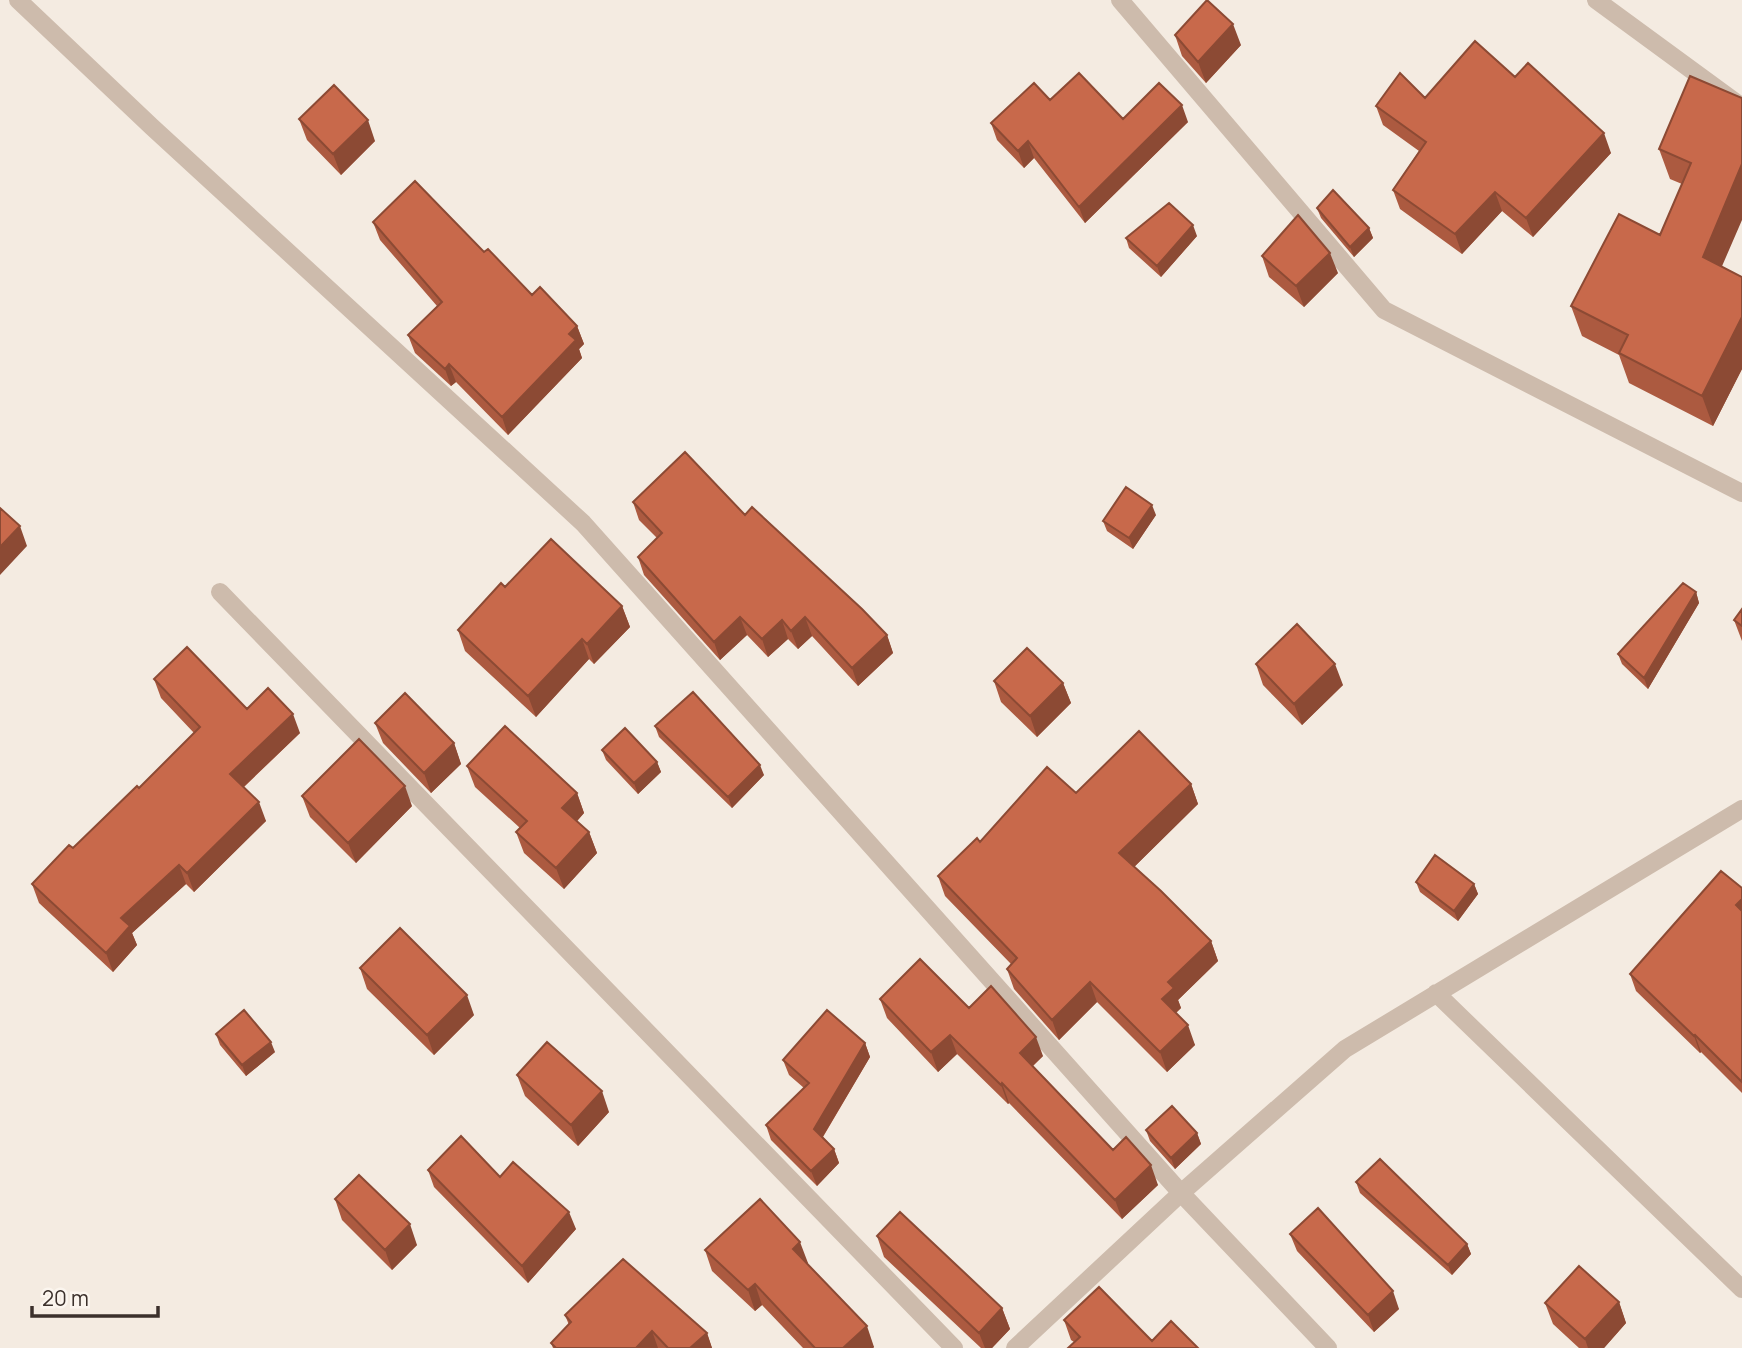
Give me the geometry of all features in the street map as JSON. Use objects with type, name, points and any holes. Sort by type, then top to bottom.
[{"type":"street","points":[[18,0],[583,523],[1181,1193],[1328,1348]]},
{"type":"street","points":[[1120,0],[1384,310],[1742,493]]},
{"type":"street","points":[[1596,0],[1742,107]]},
{"type":"street","points":[[220,592],[954,1348]]},
{"type":"street","points":[[1015,1348],[1181,1193],[1345,1049],[1742,810]]},
{"type":"street","points":[[1436,993],[1742,1289]]},
{"type":"building","points":[[1207,0],[1233,24],[1198,62],[1175,35]]},
{"type":"building","points":[[1475,41],[1515,77],[1528,63],[1604,133],[1526,218],[1495,192],[1455,234],[1393,190],[1426,142],[1376,106],[1400,73],[1425,98]]},
{"type":"building","points":[[1079,73],[1123,119],[1159,83],[1182,105],[1079,207],[1028,141],[1018,151],[991,123],[1034,83],[1050,100]]},
{"type":"building","points":[[1690,76],[1742,98],[1742,164],[1703,257],[1742,277],[1742,317],[1702,396],[1619,353],[1628,335],[1571,306],[1619,214],[1660,235],[1691,163],[1659,149]]},
{"type":"building","points":[[334,85],[368,120],[333,154],[299,119]]},
{"type":"building","points":[[415,181],[484,252],[488,249],[532,295],[540,287],[577,326],[569,334],[576,340],[502,417],[449,364],[445,369],[408,335],[442,302],[373,222]]},
{"type":"building","points":[[1333,190],[1369,228],[1350,247],[1317,208]]},
{"type":"building","points":[[1169,203],[1193,225],[1157,266],[1126,238]]},
{"type":"building","points":[[1298,215],[1330,253],[1296,286],[1262,256]]},
{"type":"building","points":[[685,452],[745,515],[752,507],[887,635],[852,668],[805,617],[791,631],[782,620],[762,639],[740,617],[714,642],[638,557],[662,533],[633,502]]},
{"type":"building","points":[[1126,487],[1152,505],[1129,538],[1103,521]]},
{"type":"building","points":[[0,508],[20,526],[0,547]]},
{"type":"building","points":[[551,539],[622,606],[587,644],[582,639],[528,696],[458,630],[501,583],[505,587]]},
{"type":"building","points":[[1683,583],[1696,592],[1644,678],[1618,654]]},
{"type":"building","points":[[1742,609],[1742,626],[1734,620]]},
{"type":"building","points":[[1297,624],[1335,664],[1294,704],[1256,664]]},
{"type":"building","points":[[187,647],[247,709],[268,688],[293,714],[230,774],[259,802],[187,873],[179,865],[121,918],[130,926],[106,953],[32,884],[69,845],[73,848],[200,727],[154,679]]},
{"type":"building","points":[[1027,648],[1063,683],[1030,716],[994,681]]},
{"type":"building","points":[[693,692],[760,765],[728,797],[655,726]]},
{"type":"building","points":[[405,693],[454,743],[424,773],[375,723]]},
{"type":"building","points":[[505,726],[577,793],[562,808],[589,832],[556,868],[516,832],[527,821],[467,766]]},
{"type":"building","points":[[625,728],[657,762],[634,783],[602,750]]},
{"type":"building","points":[[1139,731],[1191,784],[1119,853],[1211,941],[1168,982],[1174,988],[1162,999],[1188,1025],[1160,1052],[1090,982],[1052,1020],[1007,969],[1017,958],[938,876],[977,838],[980,842],[1047,767],[1076,793]]},
{"type":"building","points":[[359,739],[405,786],[348,843],[302,796]]},
{"type":"building","points":[[1435,855],[1474,884],[1454,911],[1416,882]]},
{"type":"building","points":[[1721,871],[1742,888],[1742,899],[1736,905],[1742,911],[1742,1082],[1630,974]]},
{"type":"building","points":[[400,928],[467,995],[427,1035],[360,968]]},
{"type":"building","points":[[920,959],[969,1008],[991,986],[1036,1037],[1020,1053],[1113,1150],[1126,1137],[1151,1165],[1115,1200],[1002,1083],[1001,1085],[950,1035],[931,1052],[880,999]]},
{"type":"building","points":[[244,1010],[271,1042],[242,1065],[216,1034]]},
{"type":"building","points":[[827,1010],[865,1043],[814,1129],[834,1149],[811,1171],[766,1125],[809,1083],[783,1060]]},
{"type":"building","points":[[547,1042],[602,1091],[571,1125],[517,1075]]},
{"type":"building","points":[[1172,1106],[1197,1133],[1171,1158],[1146,1130]]},
{"type":"building","points":[[461,1136],[500,1177],[513,1162],[569,1212],[522,1266],[428,1170]]},
{"type":"building","points":[[1380,1159],[1467,1244],[1448,1265],[1356,1182]]},
{"type":"building","points":[[359,1175],[410,1224],[385,1250],[335,1199]]},
{"type":"building","points":[[760,1199],[800,1242],[793,1249],[867,1326],[843,1348],[815,1348],[755,1284],[748,1290],[705,1250]]},
{"type":"building","points":[[1318,1208],[1393,1291],[1368,1315],[1290,1234]]},
{"type":"building","points":[[900,1212],[1002,1308],[979,1333],[877,1236]]},
{"type":"building","points":[[623,1259],[707,1333],[690,1348],[668,1348],[652,1331],[636,1348],[556,1348],[551,1343],[571,1322],[565,1315]]},
{"type":"building","points":[[1579,1266],[1619,1302],[1585,1339],[1545,1303]]},
{"type":"building","points":[[1099,1287],[1152,1341],[1171,1321],[1198,1348],[1068,1348],[1080,1337],[1064,1320]]}]
